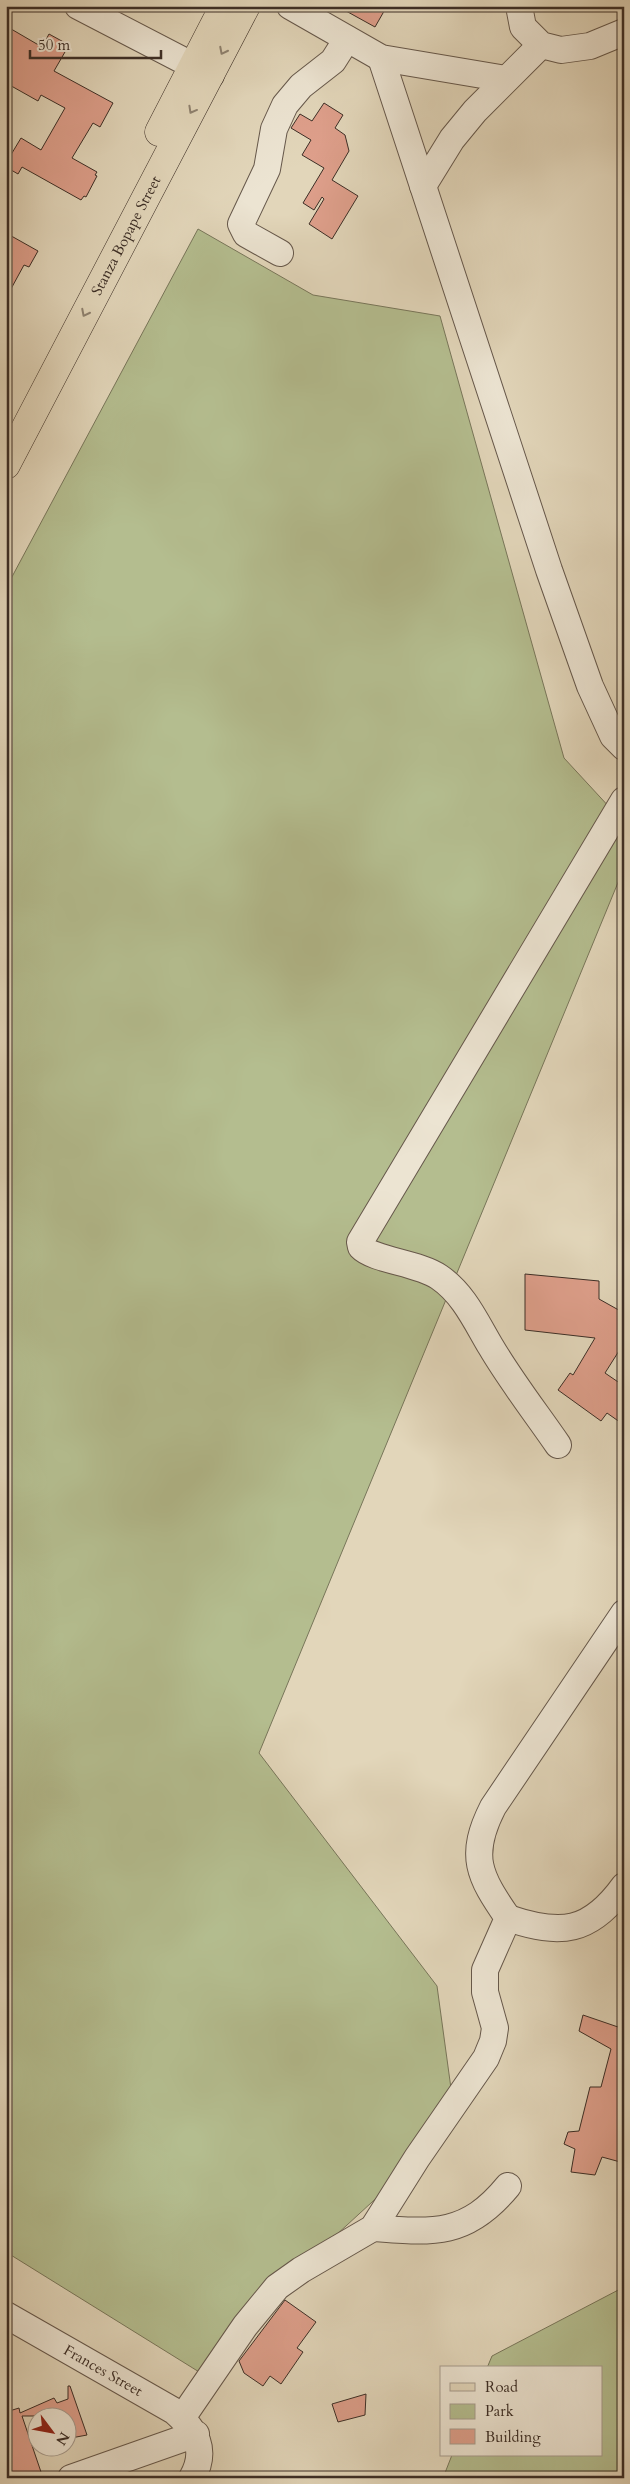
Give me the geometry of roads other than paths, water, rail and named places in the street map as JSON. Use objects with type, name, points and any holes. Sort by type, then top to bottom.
[{"type":"main road","name":"Stanza Bopape Street","points":[[6,465],[202,70],[224,6]]},
{"type":"main road","name":"Stanza Bopape Street","points":[[6,424],[202,70],[246,6]]},
{"type":"street","points":[[78,6],[202,70]]},
{"type":"street","points":[[290,6],[381,58],[506,79]]},
{"type":"street","points":[[519,6],[523,27],[541,45],[561,50],[590,46],[624,32]]},
{"type":"street","points":[[280,253],[246,234],[241,224],[267,169],[274,129],[285,105],[300,86],[333,61],[347,39]]},
{"type":"street","points":[[423,186],[452,139],[506,79],[541,45]]},
{"type":"street","points":[[381,58],[586,677],[599,711],[612,736],[624,747]]},
{"type":"street","points":[[558,1445],[491,1348],[462,1300],[440,1277],[406,1262],[371,1255],[365,1251],[360,1242],[624,800]]},
{"type":"street","points":[[624,1613],[493,1807],[484,1824],[479,1843],[479,1861],[487,1887],[508,1918],[550,1928],[569,1928],[586,1924],[612,1903],[624,1886]]},
{"type":"street","points":[[71,2478],[189,2426],[245,2326],[277,2287],[301,2270],[373,2228],[417,2158],[486,2058],[493,2041],[495,2028],[485,1992],[484,1970],[508,1918]]},
{"type":"street","points":[[373,2228],[413,2231],[445,2229],[461,2225],[492,2206],[508,2186]]},
{"type":"street","name":"Frances Street","points":[[6,2315],[174,2411],[189,2426]]},
{"type":"street","points":[[189,2426],[200,2454],[192,2478]]}]
